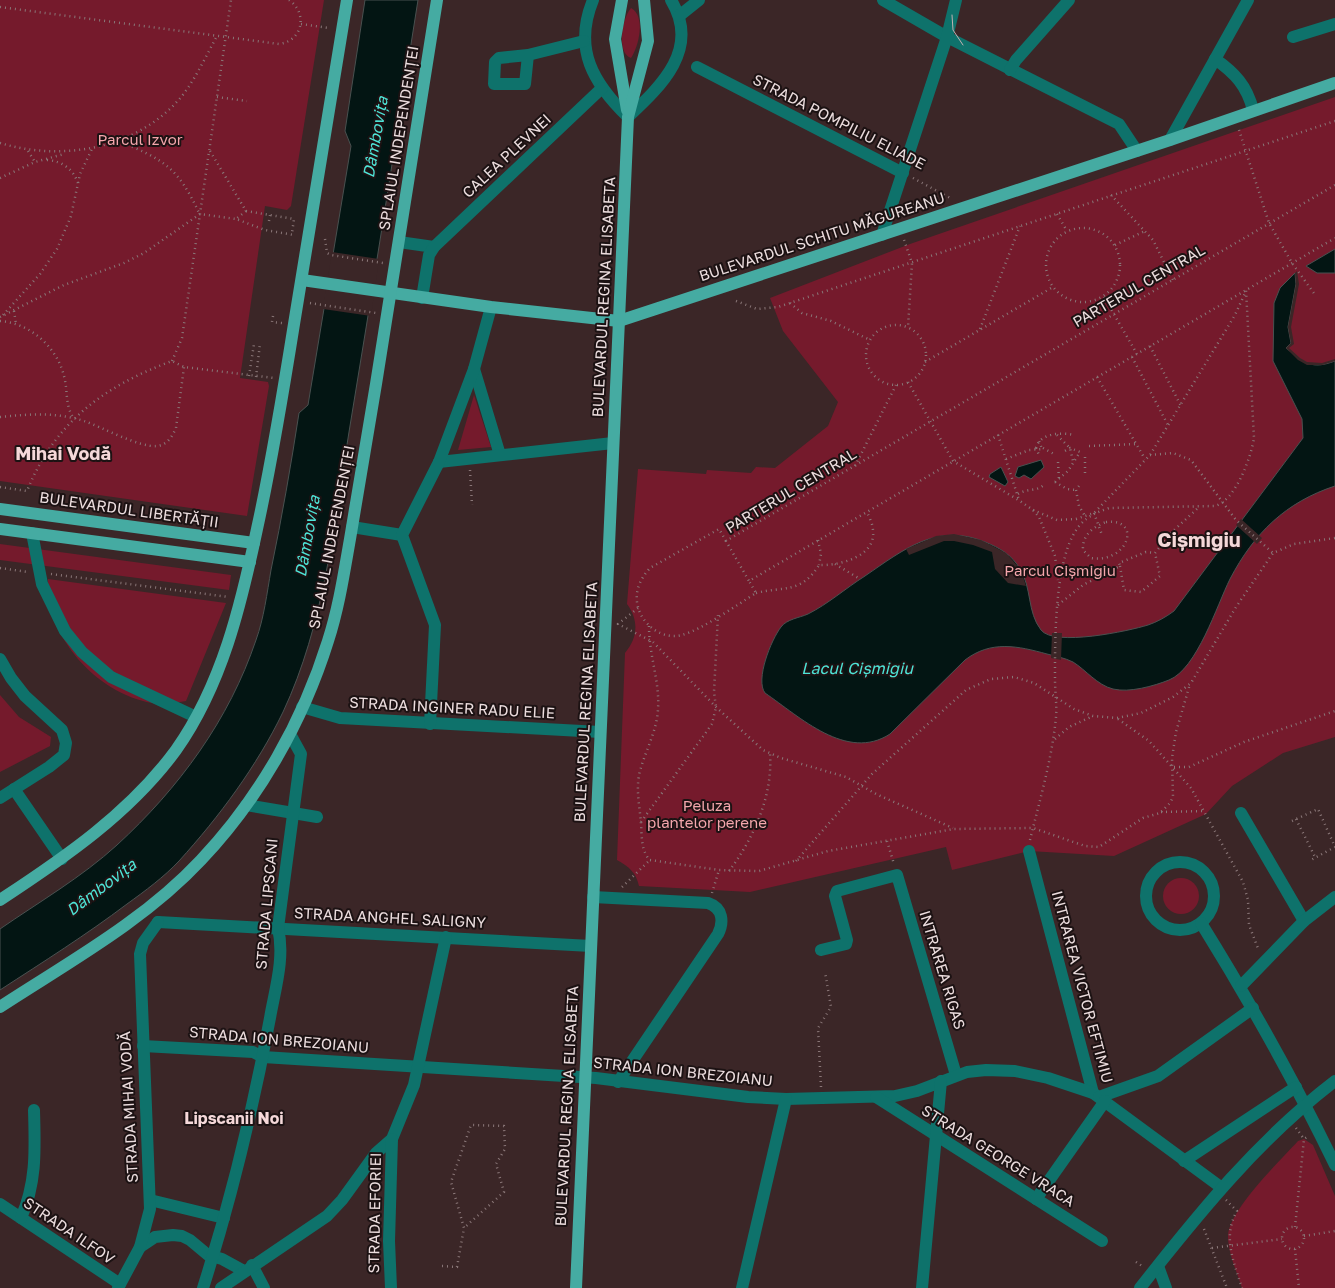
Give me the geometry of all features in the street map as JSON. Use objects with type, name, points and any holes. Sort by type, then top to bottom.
[{"type":"main road","points":[[0,900],[62,859],[102,828],[153,778],[175,750],[196,717],[230,639],[254,543],[302,280],[346,0]]},
{"type":"main road","name":"SPLAIUL INDEPENDENȚEI","points":[[0,1007],[147,910],[203,859],[246,805],[290,734],[302,707],[321,662],[334,622],[352,527],[386,293],[399,242],[437,0]]},
{"type":"main road","points":[[622,0],[615,39],[628,117]]},
{"type":"main road","points":[[628,117],[648,41],[644,0]]},
{"type":"main road","name":"BULEVARDUL SCHITU MĂGUREANU","points":[[302,280],[491,307],[619,321],[1138,151],[1335,83]]},
{"type":"main road","name":"BULEVARDUL REGINA ELISABETA","points":[[576,1288],[628,117]]},
{"type":"main road","name":"BULEVARDUL LIBERTĂȚII","points":[[0,509],[254,543]]},
{"type":"main road","points":[[0,528],[250,562]]},
{"type":"street","points":[[593,0],[586,21],[584,41],[591,69],[602,88],[628,117],[658,87],[674,67],[681,42],[679,16],[671,0]]},
{"type":"street","points":[[679,16],[699,0]]},
{"type":"street","points":[[883,0],[947,37],[1119,124],[1138,151]]},
{"type":"street","points":[[882,235],[947,37],[956,0]]},
{"type":"street","points":[[1010,70],[1016,60],[1070,0]]},
{"type":"street","points":[[1170,140],[1248,0]]},
{"type":"street","points":[[1293,37],[1335,24]]},
{"type":"street","points":[[528,55],[584,41]]},
{"type":"street","points":[[1215,59],[1239,78],[1249,95],[1253,110]]},
{"type":"street","name":"STRADA POMPILIU ELIADE","points":[[697,67],[903,173]]},
{"type":"street","name":"CALEA PLEVNEI","points":[[422,298],[429,255],[434,247],[602,88]]},
{"type":"street","points":[[399,242],[434,247]]},
{"type":"street","points":[[430,724],[435,625],[402,535],[439,462],[474,369],[491,307]]},
{"type":"street","points":[[474,369],[500,455]]},
{"type":"street","points":[[439,462],[613,442]]},
{"type":"street","points":[[352,527],[402,535]]},
{"type":"street","points":[[32,533],[42,584],[65,631],[88,658],[111,677],[196,717]]},
{"type":"street","points":[[0,659],[11,678],[25,696],[62,730],[66,743],[64,755],[0,798]]},
{"type":"street","name":"STRADA INGINER RADU ELIE","points":[[302,707],[340,718],[600,732]]},
{"type":"street","name":"STRADA LIPSCANI","points":[[203,1288],[224,1218],[263,1056],[282,953],[278,928],[291,813],[301,754],[290,734]]},
{"type":"street","points":[[14,789],[62,859]]},
{"type":"street","points":[[246,805],[317,817]]},
{"type":"street","points":[[1241,813],[1304,922]]},
{"type":"street","name":"INTRAREA VICTOR EFTIMIU","points":[[1029,850],[1099,1097],[1220,1190]]},
{"type":"street","points":[[1186,862],[1197,866],[1209,877],[1215,893],[1214,905],[1209,915],[1201,923],[1191,929],[1180,930],[1169,928],[1159,923],[1151,914],[1147,904],[1147,887],[1155,872],[1164,865],[1186,862]]},
{"type":"street","points":[[821,950],[846,944],[847,940],[835,896],[837,891],[897,875]]},
{"type":"street","name":"INTRAREA RIGAS","points":[[897,875],[956,1075]]},
{"type":"street","points":[[593,896],[708,903],[714,905],[722,920],[718,934],[618,1082]]},
{"type":"street","points":[[1240,986],[1304,922],[1335,897]]},
{"type":"street","points":[[147,910],[158,922]]},
{"type":"street","name":"STRADA ANGHEL SALIGNY","points":[[158,922],[591,946]]},
{"type":"street","name":"STRADA MIHAI VODĂ","points":[[119,1286],[140,1247],[149,1219],[150,1200],[140,954],[143,943],[158,922]]},
{"type":"street","points":[[1201,923],[1253,1008],[1306,1104],[1335,1165]]},
{"type":"street","points":[[220,1288],[327,1216],[342,1200],[376,1153],[392,1139],[410,1097],[446,937]]},
{"type":"street","points":[[1036,1199],[1099,1097],[1163,1072],[1253,1008]]},
{"type":"street","name":"STRADA ION BREZOIANU","points":[[143,1046],[253,1052],[263,1056],[417,1068],[585,1077],[748,1097],[786,1099],[876,1097],[908,1094],[956,1075],[986,1070],[1015,1072],[1048,1078],[1099,1097]]},
{"type":"street","points":[[922,1288],[941,1081]]},
{"type":"street","points":[[1140,1288],[1220,1190],[1260,1147],[1306,1104],[1335,1081]]},
{"type":"street","points":[[1184,1161],[1296,1087]]},
{"type":"street","name":"STRADA GEORGE VRACA","points":[[876,1097],[1102,1241]]},
{"type":"street","points":[[742,1288],[786,1099]]},
{"type":"street","points":[[21,1218],[33,1186],[35,1153],[34,1110]]},
{"type":"street","name":"STRADA EFORIEI","points":[[391,1288],[389,1240],[392,1139]]},
{"type":"street","points":[[150,1200],[224,1218]]},
{"type":"street","name":"STRADA ILFOV","points":[[0,1204],[119,1286]]},
{"type":"street","points":[[140,1247],[155,1237],[173,1235],[190,1240],[203,1252],[213,1257],[248,1268],[264,1288]]},
{"type":"street","points":[[1158,1266],[1166,1288]]},
{"type":"path","points":[[0,487],[27,491],[41,458],[74,418],[113,387],[172,361],[182,338],[231,0]]},
{"type":"path","points":[[0,7],[283,44],[296,36],[301,24],[299,11],[289,0]]},
{"type":"path","points":[[301,24],[342,30]]},
{"type":"path","points":[[0,178],[35,162],[118,141],[150,122],[178,100],[217,36]]},
{"type":"path","points":[[216,97],[247,101]]},
{"type":"path","points":[[1235,116],[1269,223],[1292,263],[1316,296]]},
{"type":"path","points":[[736,301],[757,309],[790,303],[1335,121]]},
{"type":"path","points":[[118,141],[168,165],[184,184],[200,214]]},
{"type":"path","points":[[0,144],[28,151],[67,153]]},
{"type":"path","points":[[1,318],[40,274],[58,250],[71,216],[83,166],[92,149]]},
{"type":"path","points":[[209,150],[246,211]]},
{"type":"path","points":[[28,151],[35,162]]},
{"type":"path","points":[[43,160],[60,162],[72,171],[78,183]]},
{"type":"path","name":"STRADA POMPILIU ELIADE","points":[[903,173],[967,207]]},
{"type":"path","name":"PARTERUL CENTRAL","points":[[756,593],[726,541],[1335,184]]},
{"type":"path","points":[[890,211],[945,195]]},
{"type":"path","points":[[1111,195],[1145,231],[1158,249],[1173,280]]},
{"type":"path","points":[[1,318],[64,285],[124,263],[144,253],[200,214],[236,219],[265,230],[293,234],[294,219],[246,211],[236,219]]},
{"type":"path","points":[[1057,214],[1067,231]]},
{"type":"path","points":[[269,221],[270,215]]},
{"type":"path","points":[[980,329],[1020,226]]},
{"type":"path","points":[[901,228],[912,263],[908,328]]},
{"type":"path","points":[[1083,228],[1098,231],[1115,244],[1121,266],[1119,277],[1114,287],[1104,297],[1084,302],[1072,301],[1062,296],[1054,287],[1046,267],[1047,256],[1052,246],[1067,231],[1083,228]]},
{"type":"path","points":[[1115,244],[1145,231]]},
{"type":"path","points":[[749,581],[1335,238]]},
{"type":"path","points":[[325,239],[327,252],[331,255],[385,263]]},
{"type":"path","points":[[925,362],[924,345],[921,338],[908,328],[891,325],[882,328],[870,340],[866,357],[872,374],[887,384],[908,382],[917,376],[925,362],[1054,287]]},
{"type":"path","points":[[1058,584],[1072,539],[1080,525],[1094,513],[1150,454],[1182,406],[1235,315],[1246,290]]},
{"type":"path","points":[[908,382],[953,461],[1033,510],[1057,520],[1076,519],[1119,507],[1223,504],[1233,492],[1249,458],[1254,438],[1246,290]]},
{"type":"path","points":[[1104,297],[1137,354]]},
{"type":"path","points":[[790,303],[802,312],[831,321],[870,340]]},
{"type":"path","points":[[324,305],[378,313]]},
{"type":"path","points":[[14,311],[16,324]]},
{"type":"path","points":[[273,316],[272,322],[283,323]]},
{"type":"path","points":[[1,318],[16,324],[43,340],[53,352],[64,377],[67,409],[74,418]]},
{"type":"path","points":[[249,376],[254,344]]},
{"type":"path","points":[[256,377],[260,344]]},
{"type":"path","points":[[1150,346],[1182,406]]},
{"type":"path","points":[[1132,357],[1169,427]]},
{"type":"path","points":[[172,361],[184,367],[270,378]]},
{"type":"path","points":[[0,417],[39,414],[74,418],[153,446],[167,442],[176,428],[184,367]]},
{"type":"path","points":[[1097,377],[1145,459]]},
{"type":"path","points":[[855,466],[896,384]]},
{"type":"path","points":[[1039,455],[1036,448],[1039,440],[1045,436],[1057,434],[1074,435]]},
{"type":"path","points":[[1057,434],[1070,448],[1080,452],[1059,480],[1055,482],[1067,489],[1076,490]]},
{"type":"path","points":[[998,435],[1020,501]]},
{"type":"path","points":[[1039,440],[1043,448]]},
{"type":"path","points":[[1090,446],[1137,444]]},
{"type":"path","points":[[153,446],[153,452]]},
{"type":"path","points":[[1006,458],[1036,448],[1043,448],[1054,454]]},
{"type":"path","points":[[1063,452],[1070,448]]},
{"type":"path","points":[[1070,448],[1073,462]]},
{"type":"path","points":[[1150,454],[1173,453],[1191,460],[1236,520],[1273,553]]},
{"type":"path","points":[[1085,454],[1085,473]]},
{"type":"path","points":[[470,459],[472,504]]},
{"type":"path","points":[[1058,462],[1059,480]]},
{"type":"path","points":[[1018,494],[1025,490],[1039,489],[1046,484]]},
{"type":"path","points":[[1079,486],[1076,490],[1079,506],[1085,516]]},
{"type":"path","points":[[1155,553],[1171,533],[1200,506]]},
{"type":"path","points":[[1029,850],[1053,740],[1057,697],[1055,681],[1058,584],[1055,556],[1045,530],[1033,510]]},
{"type":"path","points":[[819,565],[833,564],[855,558],[871,543],[873,530],[867,512]]},
{"type":"path","points":[[1094,513],[1102,535]]},
{"type":"path","points":[[1118,522],[1126,529],[1128,534],[1125,546],[1114,556],[1105,559],[1092,558],[1083,550],[1087,534],[1099,525],[1118,522]]},
{"type":"path","points":[[726,541],[719,529],[650,568],[644,574],[637,591],[638,608],[649,626],[661,633],[676,636],[689,632],[756,593],[797,586],[809,578],[819,565],[821,554],[818,540]]},
{"type":"path","points":[[1160,813],[1173,797],[1172,767],[1177,727],[1191,683],[1236,607],[1273,553],[1294,544],[1335,538]]},
{"type":"path","points":[[1058,605],[1083,585],[1119,564],[1146,552],[1155,553]]},
{"type":"path","points":[[1114,556],[1119,564],[1124,590],[1140,592],[1160,576],[1155,553]]},
{"type":"path","points":[[833,564],[860,579]]},
{"type":"path","points":[[0,568],[231,597]]},
{"type":"path","points":[[638,608],[618,624],[649,638],[756,745],[770,754],[836,773],[954,829]]},
{"type":"path","points":[[641,822],[712,724],[716,707],[714,692],[718,615]]},
{"type":"path","points":[[649,626],[651,662],[658,689],[658,709],[655,727],[639,777],[638,808],[644,850],[650,860]]},
{"type":"path","points":[[796,861],[861,786],[952,701],[981,682],[1014,677],[1034,683],[1080,712],[1094,716],[1117,718],[1141,713],[1173,697],[1191,683]]},
{"type":"path","points":[[1172,767],[1189,768],[1244,742],[1335,712]]},
{"type":"path","points":[[1053,740],[1069,727],[1094,716]]},
{"type":"path","points":[[1117,718],[1149,741],[1191,788],[1243,882],[1248,900],[1249,925],[1264,961]]},
{"type":"path","points":[[729,871],[752,836],[757,822],[770,781],[770,754]]},
{"type":"path","points":[[1292,820],[1318,809],[1335,847],[1311,860]]},
{"type":"path","points":[[650,860],[719,870],[759,871],[828,852],[954,829],[1033,828],[1085,846],[1099,847],[1143,818],[1160,813],[1204,811]]},
{"type":"path","points":[[1296,819],[1315,857]]},
{"type":"path","points":[[887,841],[897,875]]},
{"type":"path","points":[[611,897],[650,860]]},
{"type":"path","points":[[708,903],[719,870]]},
{"type":"path","points":[[821,1097],[818,1028],[830,1007],[825,972]]},
{"type":"path","points":[[442,1266],[457,1266],[464,1228],[451,1182],[471,1125],[504,1126],[505,1148],[496,1164],[504,1192],[464,1228]]},
{"type":"path","points":[[1295,1226],[1304,1139],[1318,1129]]},
{"type":"path","points":[[1220,1190],[1237,1211],[1230,1227],[1229,1246],[1242,1288]]},
{"type":"path","points":[[1199,1216],[1227,1288]]},
{"type":"path","points":[[1295,1226],[1302,1231],[1304,1236],[1301,1245],[1295,1249]]},
{"type":"path","points":[[1295,1226],[1285,1230],[1282,1239],[1285,1246],[1295,1249]]},
{"type":"path","points":[[1304,1236],[1335,1231]]},
{"type":"path","points":[[1212,1248],[1282,1239]]},
{"type":"path","points":[[1295,1249],[1299,1288]]},
{"type":"green space","name":"Parcul Izvor","points":[[0,0],[324,0],[291,206],[287,210],[265,206],[240,378],[268,382],[269,386],[247,516],[0,481]]},
{"type":"green space","points":[[631,8],[636,12],[640,24],[640,32],[631,58],[626,55],[623,49],[622,35],[625,19]]},
{"type":"green space","name":"Parcul Cișmigiu","points":[[1335,97],[1335,737],[1283,753],[1232,786],[1206,814],[1114,856],[1029,851],[952,870],[946,847],[750,892],[639,886],[631,870],[617,860],[625,653],[635,635],[634,616],[627,604],[638,469],[706,474],[707,470],[751,473],[756,467],[775,468],[828,426],[838,402],[783,331],[770,298],[910,244]]},
{"type":"green space","points":[[474,395],[491,447],[458,450]]},
{"type":"green space","points":[[0,544],[231,575],[229,590],[0,560]]},
{"type":"green space","points":[[48,579],[226,603],[186,701],[156,704],[131,697],[112,687],[94,674],[78,659],[65,641],[55,621],[49,600]]},
{"type":"green space","points":[[0,695],[19,717],[51,737],[50,746],[0,772]]},
{"type":"green space","points":[[1181,878],[1193,884],[1199,896],[1193,908],[1181,914],[1169,908],[1163,896],[1169,884]]},
{"type":"green space","points":[[1304,1139],[1313,1145],[1335,1196],[1335,1288],[1242,1288],[1229,1249],[1228,1236],[1231,1225],[1237,1213],[1256,1187],[1298,1141]]},
{"type":"water","name":"Dâmbovița","points":[[365,0],[418,0],[326,574],[318,610],[297,679],[273,732],[249,771],[223,809],[179,861],[154,884],[112,915],[0,990],[0,929],[75,879],[104,857],[161,800],[200,751],[217,725],[232,698],[256,640],[265,605],[299,413],[308,405],[351,146],[345,131]]},
{"type":"water","points":[[1335,249],[1335,273],[1317,273],[1306,266]]},
{"type":"water","name":"Lacul Cișmigiu","points":[[1295,273],[1296,284],[1288,327],[1291,343],[1286,348],[1309,364],[1320,365],[1335,361],[1335,486],[1301,501],[1287,510],[1273,521],[1250,547],[1230,579],[1197,650],[1179,674],[1169,680],[1149,687],[1119,690],[1107,687],[1067,659],[1015,647],[995,647],[975,654],[965,660],[890,734],[874,741],[857,743],[841,740],[824,733],[765,693],[762,687],[763,670],[773,641],[784,624],[808,614],[830,601],[893,557],[921,542],[936,537],[951,535],[968,537],[1001,549],[1017,564],[1024,576],[1034,616],[1041,630],[1049,635],[1076,637],[1125,631],[1151,624],[1174,611],[1303,438],[1302,419],[1273,361],[1274,303],[1280,288]]},
{"type":"water","points":[[1041,460],[1044,467],[1031,479],[1024,475],[1019,478],[1015,476],[1018,467]]},
{"type":"water","points":[[1001,467],[1008,482],[1005,486],[989,477],[990,474]]},
{"type":"pier","points":[[332,252],[379,259],[371,316],[323,309]]},
{"type":"pier","points":[[1297,271],[1299,284],[1291,327],[1294,344],[1289,348],[1307,362],[1322,363],[1335,359],[1335,361],[1322,365],[1307,365],[1298,360],[1286,348],[1291,343],[1288,327],[1296,284],[1295,273]]},
{"type":"pier","points":[[1241,519],[1262,538],[1257,544],[1236,525]]},
{"type":"pier","points":[[954,534],[981,540],[1006,553],[1021,570],[1026,586],[1008,583],[995,569],[992,552],[973,545],[944,541],[909,555],[906,549],[936,536]]},
{"type":"pier","points":[[1052,633],[1062,633],[1061,660],[1051,658]]},
{"type":"tram line","points":[[952,15],[953,30],[963,45]]},
{"type":"district","name":"Mihai Vodă","points":[[63,454]]},
{"type":"district","name":"Cișmigiu","points":[[1199,540]]},
{"type":"district","name":"Lipscanii Noi","points":[[234,1118]]},
{"type":"park label","name":"Peluza plantelor perene","points":[[707,814]]}]
